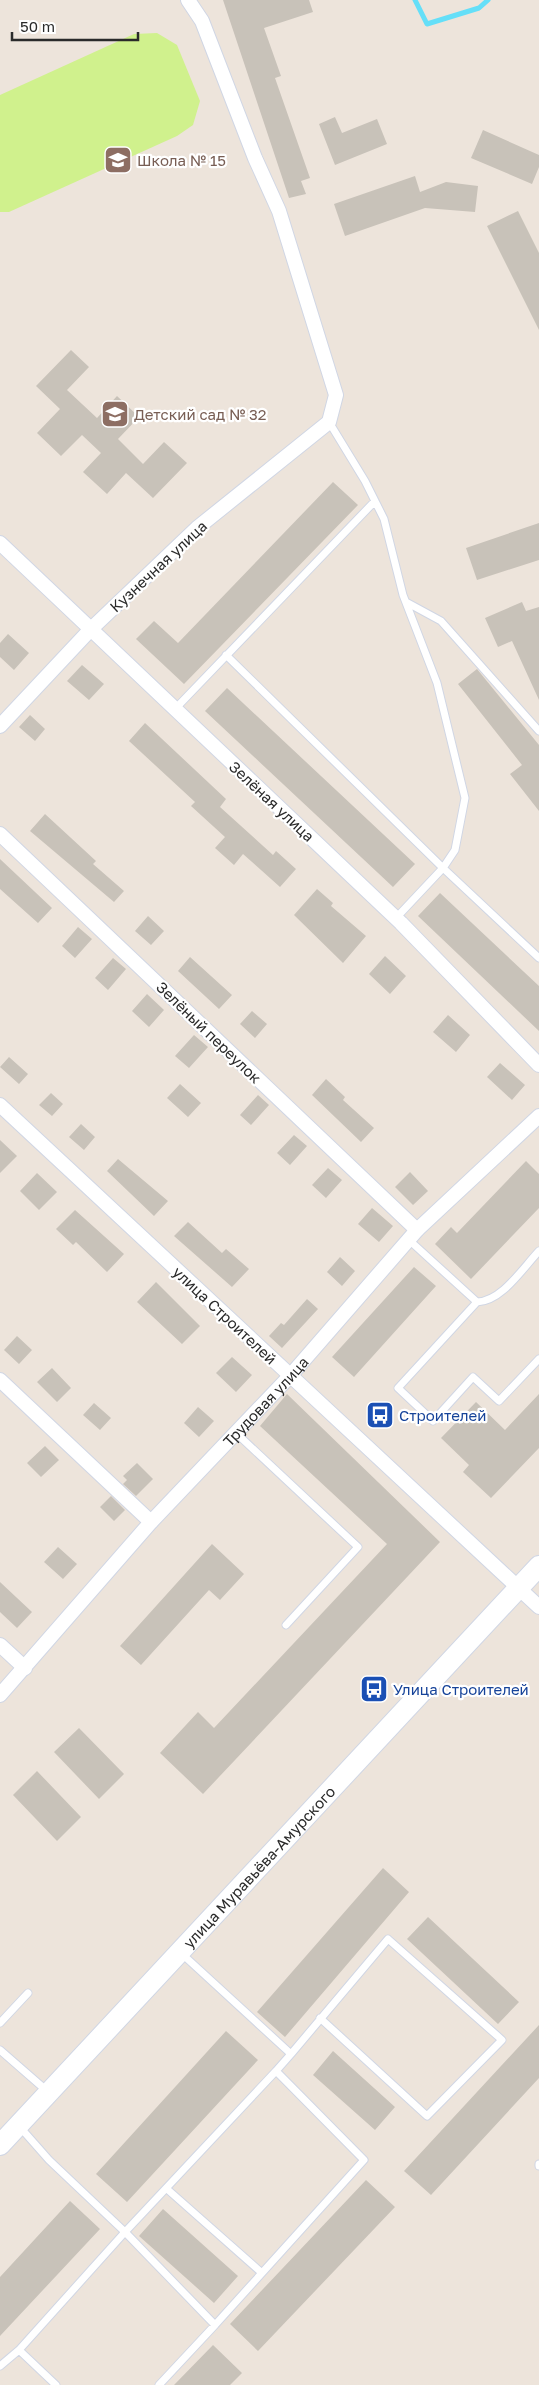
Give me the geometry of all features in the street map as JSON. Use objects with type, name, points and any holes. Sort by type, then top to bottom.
[{"type":"street","points":[[188,0],[202,21],[255,158],[279,211],[336,395],[329,422]]},
{"type":"street","name":"Кузнечная улица","points":[[0,726],[90,630],[197,528],[329,422]]},
{"type":"street","name":"Зелёная улица","points":[[0,543],[396,918],[539,1065]]},
{"type":"street","name":"Зелёный переулок","points":[[0,834],[413,1235]]},
{"type":"street","name":"улица Строителей","points":[[0,1105],[539,1607]]},
{"type":"street","name":"Трудовая улица","points":[[0,1695],[151,1522],[290,1376],[413,1235],[539,1116]]},
{"type":"street","points":[[0,1380],[151,1522]]},
{"type":"street","points":[[518,1587],[539,1566]]},
{"type":"street","name":"улица Муравьёва-Амурского","points":[[0,2145],[518,1587]]},
{"type":"street","points":[[0,1645],[25,1668]]},
{"type":"lane","points":[[329,422],[365,481],[384,519],[406,602],[437,683],[465,798],[456,850],[443,868],[396,918]]},
{"type":"lane","points":[[175,709],[375,501]]},
{"type":"lane","points":[[406,602],[441,621],[539,732]]},
{"type":"lane","points":[[226,655],[443,868],[539,958]]},
{"type":"lane","points":[[413,1235],[477,1302],[488,1302],[498,1294],[539,1251]]},
{"type":"lane","points":[[477,1302],[398,1388],[432,1421],[473,1377],[499,1401],[539,1359]]},
{"type":"lane","points":[[236,1433],[358,1547],[286,1624]]},
{"type":"lane","points":[[0,2366],[19,2350],[125,2232],[276,2071],[320,2018],[388,1939],[502,2040],[427,2116],[320,2018]]},
{"type":"lane","points":[[179,1952],[290,2054]]},
{"type":"lane","points":[[0,2023],[28,1993]]},
{"type":"lane","points":[[0,2050],[49,2092]]},
{"type":"lane","points":[[159,2385],[364,2160],[276,2071]]},
{"type":"lane","points":[[18,2126],[49,2160],[125,2232],[215,2325]]},
{"type":"lane","points":[[167,2189],[262,2273]]},
{"type":"lane","points":[[19,2350],[56,2385]]},
{"type":"green space","points":[[157,33],[177,45],[200,101],[193,125],[177,136],[9,212],[0,212],[0,95],[134,34]]},
{"type":"building","points":[[223,0],[309,0],[313,12],[264,28],[281,76],[275,78],[310,178],[301,181],[306,194],[289,198]]},
{"type":"building","points":[[335,117],[342,133],[377,119],[387,144],[335,165],[319,124]]},
{"type":"building","points":[[483,130],[539,155],[539,167],[532,184],[471,158]]},
{"type":"building","points":[[415,176],[420,192],[446,182],[478,186],[475,212],[425,208],[345,236],[334,204]]},
{"type":"building","points":[[518,211],[539,253],[539,330],[487,226]]},
{"type":"building","points":[[71,350],[89,367],[67,390],[97,418],[117,396],[139,417],[118,439],[143,464],[164,442],[187,463],[153,498],[126,473],[107,494],[83,472],[101,453],[82,435],[61,456],[37,433],[60,409],[36,386]]},
{"type":"building","points":[[333,482],[358,505],[184,684],[136,639],[154,621],[178,643]]},
{"type":"building","points":[[539,523],[539,560],[477,580],[466,548]]},
{"type":"building","points":[[522,602],[526,611],[539,607],[539,700],[512,641],[498,647],[485,618]]},
{"type":"building","points":[[8,634],[29,653],[14,670],[0,657],[0,643]]},
{"type":"building","points":[[82,665],[104,684],[89,700],[67,681]]},
{"type":"building","points":[[477,669],[539,745],[539,811],[510,774],[522,765],[458,684]]},
{"type":"building","points":[[227,688],[415,864],[393,887],[205,711]]},
{"type":"building","points":[[30,715],[45,729],[35,741],[19,727]]},
{"type":"building","points":[[145,723],[226,799],[220,807],[273,855],[276,851],[296,869],[280,887],[243,854],[234,865],[215,848],[225,837],[191,806],[195,802],[129,741]]},
{"type":"building","points":[[45,814],[96,861],[93,864],[124,891],[114,902],[30,831]]},
{"type":"building","points":[[0,859],[52,908],[38,923],[0,889]]},
{"type":"building","points":[[317,889],[333,903],[331,906],[366,936],[343,963],[294,915]]},
{"type":"building","points":[[440,893],[539,986],[539,1031],[418,916]]},
{"type":"building","points":[[148,916],[164,931],[151,945],[135,931]]},
{"type":"building","points":[[78,927],[92,939],[75,958],[62,946]]},
{"type":"building","points":[[385,956],[406,976],[390,994],[369,974]]},
{"type":"building","points":[[190,957],[232,995],[219,1009],[178,971]]},
{"type":"building","points":[[113,958],[126,969],[108,990],[95,978]]},
{"type":"building","points":[[147,994],[164,1010],[149,1027],[132,1011]]},
{"type":"building","points":[[252,1011],[267,1024],[255,1038],[240,1024]]},
{"type":"building","points":[[448,1015],[470,1035],[456,1052],[433,1032]]},
{"type":"building","points":[[194,1035],[208,1047],[189,1068],[175,1056]]},
{"type":"building","points":[[9,1057],[28,1074],[19,1084],[0,1067]]},
{"type":"building","points":[[500,1063],[525,1085],[512,1100],[487,1077]]},
{"type":"building","points":[[326,1079],[345,1097],[343,1100],[374,1128],[361,1142],[312,1095]]},
{"type":"building","points":[[180,1084],[201,1103],[188,1117],[167,1098]]},
{"type":"building","points":[[51,1093],[63,1104],[52,1116],[39,1105]]},
{"type":"building","points":[[258,1095],[269,1105],[251,1125],[240,1115]]},
{"type":"building","points":[[81,1124],[95,1137],[84,1150],[69,1137]]},
{"type":"building","points":[[294,1135],[307,1146],[290,1165],[277,1153]]},
{"type":"building","points":[[0,1140],[17,1156],[0,1173]]},
{"type":"building","points":[[118,1159],[168,1201],[154,1216],[107,1171]]},
{"type":"building","points":[[526,1161],[539,1174],[539,1208],[471,1279],[435,1244],[451,1227],[457,1233]]},
{"type":"building","points":[[328,1168],[342,1180],[326,1198],[312,1185]]},
{"type":"building","points":[[410,1172],[428,1191],[413,1205],[395,1187]]},
{"type":"building","points":[[37,1173],[57,1192],[39,1210],[20,1191]]},
{"type":"building","points":[[372,1208],[393,1226],[379,1242],[358,1224]]},
{"type":"building","points":[[75,1210],[124,1254],[107,1272],[76,1242],[73,1245],[56,1229]]},
{"type":"building","points":[[188,1222],[222,1253],[226,1249],[249,1269],[232,1287],[174,1236]]},
{"type":"building","points":[[340,1257],[355,1271],[342,1286],[327,1272]]},
{"type":"building","points":[[414,1267],[436,1286],[354,1377],[332,1357]]},
{"type":"building","points":[[156,1282],[200,1326],[182,1344],[137,1302]]},
{"type":"building","points":[[307,1299],[318,1309],[282,1348],[269,1336],[281,1323],[284,1325]]},
{"type":"building","points":[[17,1336],[32,1350],[19,1364],[4,1350]]},
{"type":"building","points":[[232,1357],[252,1375],[236,1392],[216,1373]]},
{"type":"building","points":[[52,1368],[71,1388],[57,1402],[37,1382]]},
{"type":"building","points":[[287,1394],[440,1542],[203,1794],[160,1753],[198,1712],[214,1728],[387,1544],[260,1426]]},
{"type":"building","points":[[539,1394],[539,1448],[491,1498],[463,1472],[469,1465],[441,1438],[476,1402],[505,1430]]},
{"type":"building","points":[[94,1403],[111,1418],[100,1430],[83,1415]]},
{"type":"building","points":[[198,1407],[214,1421],[199,1437],[184,1423]]},
{"type":"building","points":[[45,1446],[59,1460],[41,1477],[27,1463]]},
{"type":"building","points":[[137,1463],[153,1479],[136,1496],[123,1484],[127,1480],[123,1476]]},
{"type":"building","points":[[111,1496],[125,1510],[114,1521],[100,1507]]},
{"type":"building","points":[[212,1544],[244,1574],[220,1600],[209,1590],[141,1665],[120,1646]]},
{"type":"building","points":[[58,1547],[77,1564],[63,1579],[44,1562]]},
{"type":"building","points":[[0,1582],[32,1612],[17,1628],[0,1612]]},
{"type":"building","points":[[79,1728],[124,1774],[99,1799],[54,1752]]},
{"type":"building","points":[[37,1771],[81,1817],[57,1841],[13,1795]]},
{"type":"building","points":[[383,1868],[409,1892],[285,2037],[257,2012]]},
{"type":"building","points":[[428,1917],[519,2002],[498,2024],[407,1939]]},
{"type":"building","points":[[539,2025],[539,2078],[431,2195],[404,2171]]},
{"type":"building","points":[[226,2031],[258,2060],[127,2202],[96,2174]]},
{"type":"building","points":[[333,2051],[395,2107],[375,2130],[313,2075]]},
{"type":"building","points":[[366,2180],[395,2207],[258,2351],[230,2324]]},
{"type":"building","points":[[70,2201],[100,2229],[0,2336],[0,2277]]},
{"type":"building","points":[[163,2209],[238,2276],[214,2303],[139,2236]]},
{"type":"building","points":[[213,2345],[242,2373],[230,2385],[174,2385]]},
{"type":"waterway","points":[[415,0],[427,24],[479,8],[488,0]]},
{"type":"place","name":"Школа № 15","points":[[118,160]]},
{"type":"place","name":"Детский сад № 32","points":[[115,414]]},
{"type":"place","name":"Строителей","points":[[380,1415]]},
{"type":"place","name":"Улица Строителей","points":[[374,1689]]}]
